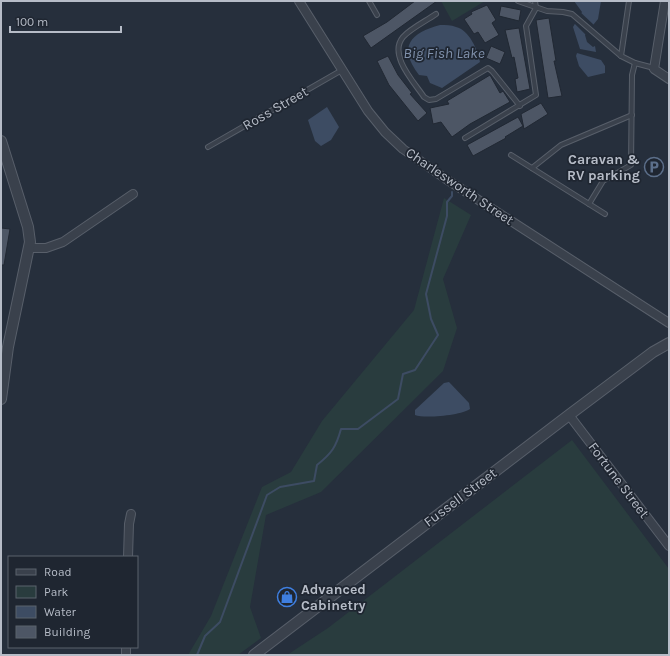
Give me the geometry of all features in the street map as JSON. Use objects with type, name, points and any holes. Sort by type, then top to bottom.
[{"type":"street","name":"Charlesworth Street","points":[[299,1],[376,122],[414,157],[669,323]]},
{"type":"street","points":[[665,1],[654,69],[669,79]]},
{"type":"street","points":[[1,141],[28,227],[29,248],[4,347],[1,399]]},
{"type":"street","points":[[29,248],[46,248],[63,242],[133,194]]},
{"type":"street","name":"Fussell Street","points":[[254,655],[569,415],[653,352],[669,343]]},
{"type":"street","name":"Fortune Street","points":[[569,415],[669,546]]},
{"type":"street","points":[[128,556],[129,524],[131,514]]},
{"type":"lane","points":[[369,1],[377,15]]},
{"type":"lane","points":[[518,1],[536,8],[565,12],[573,15],[621,56],[635,63],[654,69]]},
{"type":"lane","points":[[464,138],[535,97],[537,93],[526,26],[536,8],[535,1]]},
{"type":"lane","points":[[621,56],[629,1]]},
{"type":"lane","points":[[436,14],[405,35],[398,48],[401,62],[425,98],[436,99],[488,68],[520,106]]},
{"type":"lane","points":[[589,204],[603,181],[631,166],[632,75],[635,63]]},
{"type":"lane","name":"Ross Street","points":[[208,147],[342,70]]},
{"type":"lane","points":[[532,168],[561,145],[632,115]]},
{"type":"lane","points":[[511,155],[605,214]]},
{"type":"green space","points":[[441,1],[485,1],[452,21]]},
{"type":"green space","points":[[444,198],[471,215],[443,279],[457,328],[443,371],[321,492],[266,515],[250,607],[261,638],[238,655],[188,655],[211,616],[262,487],[291,472],[322,421],[414,310]]},
{"type":"green space","points":[[572,440],[669,569],[669,655],[287,655],[328,628]]},
{"type":"water","points":[[574,1],[601,1],[598,19],[585,35],[587,42],[593,47],[595,46],[596,52],[580,49],[573,27],[582,12]]},
{"type":"water","name":"Big Fish Lake","points":[[440,25],[454,26],[465,32],[475,46],[480,62],[442,88],[430,83],[427,76],[419,75],[412,65],[408,49],[410,42],[421,32]]},
{"type":"water","points":[[577,53],[601,60],[605,66],[605,73],[588,77],[579,66],[576,56]]},
{"type":"water","points":[[327,107],[339,127],[331,140],[321,146],[315,141],[308,120]]},
{"type":"water","points":[[449,382],[469,403],[470,409],[443,416],[427,417],[415,415],[415,410],[444,383]]},
{"type":"pier","points":[[578,10],[594,25],[587,36],[573,22],[579,12]]},
{"type":"building","points":[[415,1],[437,1],[371,48],[363,36],[387,22]]},
{"type":"building","points":[[487,5],[496,20],[492,23],[499,35],[485,43],[478,32],[474,34],[464,19],[472,14],[471,12]]},
{"type":"building","points":[[501,6],[521,10],[519,21],[499,16]]},
{"type":"building","points":[[549,18],[556,61],[554,61],[562,96],[548,98],[536,20]]},
{"type":"building","points":[[519,28],[530,89],[517,92],[515,79],[518,78],[514,57],[512,58],[505,30]]},
{"type":"building","points":[[491,46],[505,52],[500,64],[486,58]]},
{"type":"building","points":[[388,56],[398,75],[412,93],[410,94],[427,113],[418,121],[389,85],[377,61]]},
{"type":"building","points":[[490,75],[500,93],[503,91],[510,102],[470,124],[452,137],[441,122],[433,124],[430,108],[449,104],[447,101]]},
{"type":"building","points":[[541,103],[548,114],[524,129],[521,114]]},
{"type":"building","points":[[518,117],[523,126],[505,137],[506,138],[473,156],[467,145]]},
{"type":"building","points":[[1,228],[10,229],[4,265],[1,265]]},
{"type":"waterway","points":[[197,655],[205,636],[220,622],[267,495],[280,487],[314,481],[317,465],[333,449],[341,429],[358,429],[398,399],[403,374],[415,370],[438,335],[431,319],[426,294],[447,216],[447,202],[452,196],[452,192]]},
{"type":"place","name":"Caravan & RV parking","points":[[654,167]]},
{"type":"place","name":"Advanced Cabinetry","points":[[287,597]]}]
